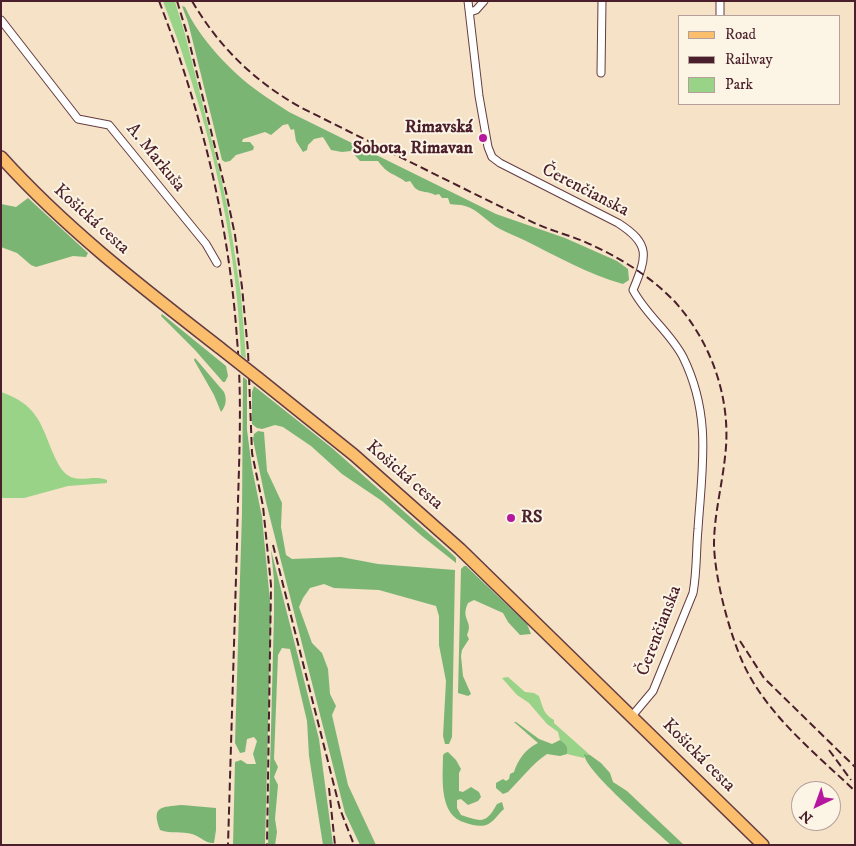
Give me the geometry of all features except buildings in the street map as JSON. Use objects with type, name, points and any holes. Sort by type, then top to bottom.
[{"type":"main road","name":"Košická cesta","points":[[1,157],[50,208],[86,241],[130,278],[258,378],[409,503],[491,579],[763,845]]},
{"type":"street","name":"Čerenčianska","points":[[468,1],[480,96],[488,147],[492,157],[500,163],[634,233],[640,241],[644,256],[633,290],[647,311],[674,342],[688,368],[697,395],[704,447],[696,580],[693,593],[653,691],[632,716]]},
{"type":"street","points":[[470,12],[476,10],[484,1]]},
{"type":"street","points":[[601,73],[602,1]]},
{"type":"street","points":[[720,1],[720,15]]},
{"type":"street","name":"A. Markuša","points":[[1,20],[78,119],[109,125],[206,244],[217,263]]},
{"type":"green space","points":[[163,1],[175,1],[220,173],[228,210],[241,295],[246,359],[241,355],[239,318],[230,243],[216,169],[180,46]]},
{"type":"green space","points":[[182,6],[185,7],[207,42],[238,75],[289,112],[496,214],[565,238],[617,261],[628,269],[629,280],[623,284],[572,264],[500,229],[470,208],[450,204],[448,198],[442,198],[439,194],[435,195],[417,190],[410,181],[406,182],[388,171],[378,161],[360,161],[351,151],[331,150],[323,137],[314,139],[308,145],[307,150],[303,152],[296,141],[294,129],[291,130],[288,124],[283,125],[271,135],[265,132],[243,139],[242,142],[250,142],[254,147],[253,150],[236,155],[230,161],[225,162],[222,160],[188,22]]},
{"type":"green space","points":[[28,198],[88,253],[86,257],[73,256],[36,267],[17,253],[1,247],[1,204],[16,207]]},
{"type":"green space","points":[[162,314],[226,366],[228,376],[225,382],[161,316]]},
{"type":"green space","points":[[195,358],[224,392],[226,402],[221,412],[214,395],[194,360]]},
{"type":"green space","points":[[243,377],[247,380],[247,430],[252,468],[262,517],[271,612],[265,845],[233,845],[235,762],[241,760],[247,764],[256,764],[253,754],[257,741],[254,737],[247,739],[245,752],[240,753],[235,743],[242,513]]},
{"type":"green space","points":[[254,386],[332,448],[452,554],[456,558],[456,563],[382,501],[342,474],[311,446],[283,427],[275,425],[262,429],[252,424],[252,392]]},
{"type":"green space","points":[[1,392],[22,402],[35,414],[61,469],[66,474],[81,479],[102,478],[107,480],[107,483],[68,486],[24,498],[1,498]]},
{"type":"green space","points":[[258,431],[264,432],[267,471],[282,503],[281,527],[286,555],[292,559],[341,557],[378,564],[455,570],[452,737],[449,744],[445,744],[443,736],[446,681],[439,645],[439,616],[436,606],[379,590],[334,588],[324,584],[310,588],[299,607],[312,643],[322,653],[328,669],[330,694],[336,706],[332,715],[348,785],[376,845],[360,845],[345,813],[266,502],[253,439],[254,434]]},
{"type":"green space","points":[[271,550],[319,739],[333,845],[323,845],[309,756],[307,721],[290,649],[282,648],[278,655],[274,759],[278,767],[274,777],[278,785],[275,819],[277,832],[275,845],[268,845],[274,615],[274,580]]},
{"type":"green space","points":[[464,566],[527,624],[531,634],[520,635],[508,622],[503,613],[474,600],[468,603],[465,613],[469,626],[467,635],[469,639],[462,650],[461,656],[463,676],[471,694],[468,696],[458,693],[461,569]]},
{"type":"green space","points":[[508,677],[525,692],[534,693],[539,696],[544,710],[554,720],[554,723],[590,755],[585,754],[584,758],[567,754],[567,748],[560,740],[558,732],[547,724],[529,703],[517,695],[502,678]]},
{"type":"green space","points":[[514,722],[539,739],[552,744],[560,740],[568,749],[568,752],[560,756],[547,754],[531,767],[508,792],[503,794],[496,788],[496,783],[503,779],[506,781],[509,779],[510,774],[514,772],[523,755],[529,748],[538,743]]},
{"type":"green space","points":[[448,752],[461,769],[459,773],[459,791],[463,792],[471,787],[479,792],[481,797],[478,801],[468,805],[461,799],[457,800],[457,808],[461,815],[483,820],[490,815],[497,804],[502,802],[504,809],[489,824],[476,826],[468,824],[457,819],[451,813],[446,804],[443,785],[443,755]]},
{"type":"green space","points":[[584,754],[590,755],[601,763],[610,773],[613,782],[627,791],[684,845],[671,845],[595,773]]},
{"type":"green space","points":[[182,805],[216,808],[214,843],[192,834],[160,830],[157,812],[163,807]]},
{"type":"railway","points":[[159,1],[188,83],[211,167],[227,252],[237,339],[240,390],[240,442],[228,845]]},
{"type":"railway","points":[[177,1],[188,37],[226,192],[235,235],[242,287],[248,351],[252,453],[263,506],[271,585],[267,845]]},
{"type":"railway","points":[[192,1],[214,33],[239,62],[283,97],[528,220],[583,241],[608,253],[645,275],[676,303],[689,319],[710,356],[717,375],[726,416],[724,468],[715,523],[714,545],[720,589],[738,650],[753,682],[778,716],[855,791]]},
{"type":"railway","points":[[273,545],[340,809],[354,845]]},
{"type":"railway","points":[[740,641],[764,678],[855,767]]},
{"type":"railway","points":[[829,750],[851,780]]},
{"type":"railway","points":[[329,788],[335,845]]},
{"type":"place","name":"Rimavská Sobota, Rimavan","points":[[483,138]]},
{"type":"place","name":"RS","points":[[511,518]]}]
